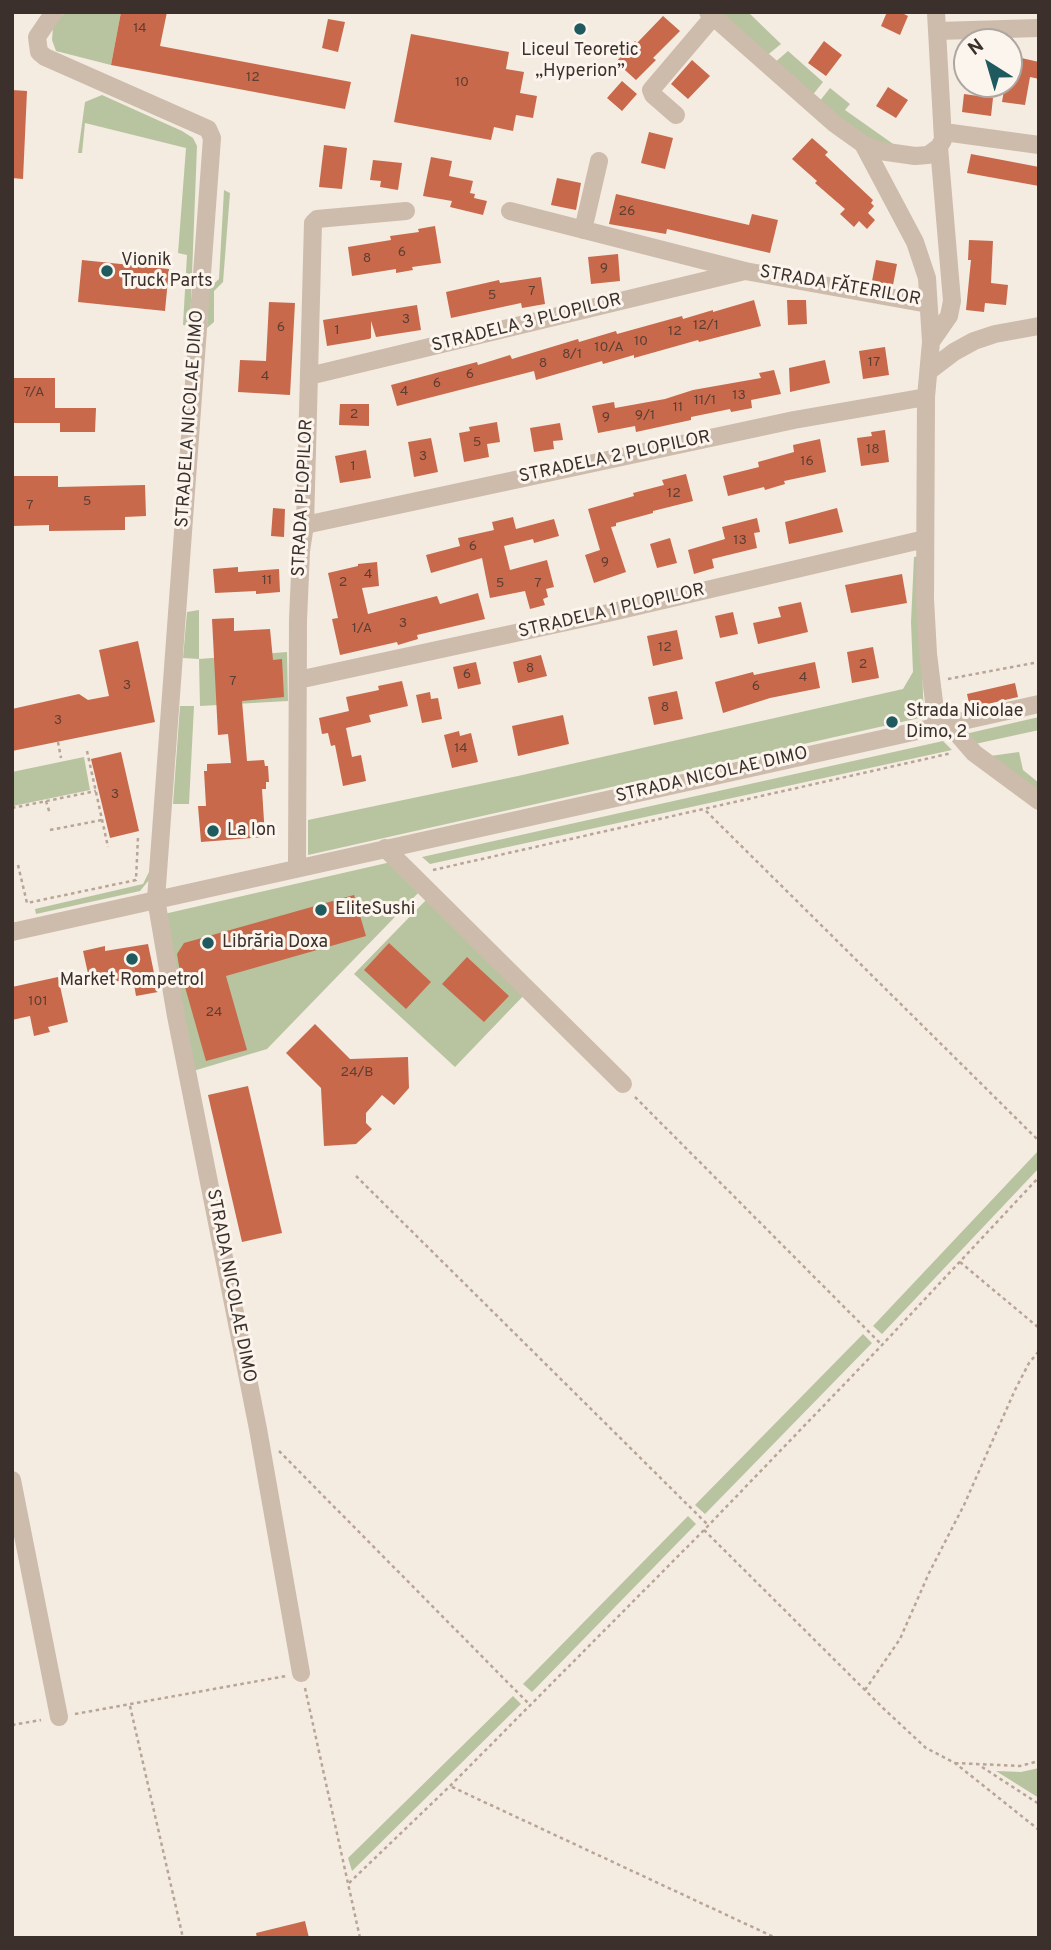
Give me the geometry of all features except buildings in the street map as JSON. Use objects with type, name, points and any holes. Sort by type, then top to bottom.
[{"type":"street","name":"STRADELA NICOLAE DIMO","points":[[54,12],[37,37],[38,52],[212,133],[156,899]]},
{"type":"street","points":[[931,342],[949,316],[952,300],[936,12]]},
{"type":"street","name":"STRADA FĂTERILOR","points":[[676,115],[651,90],[710,15],[813,106],[863,144],[880,151],[915,156],[928,155],[942,140]]},
{"type":"street","points":[[937,31],[1039,28]]},
{"type":"street","points":[[942,140],[1039,145]]},
{"type":"street","name":"STRADA FĂTERILOR","points":[[510,211],[745,271],[928,304],[927,278],[915,242],[863,144]]},
{"type":"street","points":[[583,230],[598,161]]},
{"type":"street","name":"STRADA PLOPILOR","points":[[298,868],[298,680],[313,223],[317,219],[406,211]]},
{"type":"street","name":"STRADELA 3 PLOPILOR","points":[[309,376],[745,271]]},
{"type":"street","points":[[928,304],[931,342],[926,397],[925,599],[931,682],[943,725],[1039,801]]},
{"type":"street","points":[[929,371],[974,341],[1039,326]]},
{"type":"street","name":"STRADELA 2 PLOPILOR","points":[[305,525],[794,420],[926,397]]},
{"type":"street","name":"STRADELA 1 PLOPILOR","points":[[298,680],[608,613],[925,539]]},
{"type":"street","name":"STRADA NICOLAE DIMO","points":[[12,932],[1039,704]]},
{"type":"street","points":[[385,848],[623,1084]]},
{"type":"street","name":"STRADA NICOLAE DIMO","points":[[156,899],[258,1429],[301,1673]]},
{"type":"street","points":[[12,1480],[59,1717]]},
{"type":"path","points":[[931,682],[1039,662]]},
{"type":"path","points":[[58,742],[61,758]]},
{"type":"path","points":[[412,874],[705,810],[970,748]]},
{"type":"path","points":[[87,751],[108,847]]},
{"type":"path","points":[[12,808],[96,791]]},
{"type":"path","points":[[46,801],[50,814]]},
{"type":"path","points":[[705,810],[1039,1141]]},
{"type":"path","points":[[50,830],[102,820]]},
{"type":"path","points":[[18,865],[27,903],[136,880],[138,837]]},
{"type":"path","points":[[623,1084],[882,1345]]},
{"type":"path","points":[[356,1177],[708,1525]]},
{"type":"path","points":[[349,1883],[450,1786],[704,1530],[1039,1177]]},
{"type":"path","points":[[960,1262],[1039,1328]]},
{"type":"path","points":[[865,1690],[900,1639],[1015,1390],[1039,1351]]},
{"type":"path","points":[[278,1449],[530,1705]]},
{"type":"path","points":[[704,1530],[926,1748],[955,1763],[1039,1830]]},
{"type":"path","points":[[12,1725],[301,1673],[360,1938]]},
{"type":"path","points":[[129,1704],[183,1938]]},
{"type":"path","points":[[955,1763],[1020,1766],[1039,1760]]},
{"type":"path","points":[[979,1765],[1039,1804]]},
{"type":"path","points":[[450,1786],[776,1938]]},
{"type":"green space","points":[[65,12],[121,12],[111,65],[56,51],[52,40],[53,26]]},
{"type":"green space","points":[[718,12],[748,12],[781,44],[765,57]]},
{"type":"green space","points":[[788,51],[823,82],[811,97],[773,64]]},
{"type":"green space","points":[[830,88],[850,104],[845,110],[896,146],[894,150],[851,129],[819,102]]},
{"type":"green space","points":[[102,95],[182,131],[193,138],[197,146],[190,326],[183,325],[187,255],[178,253],[186,148],[85,123],[82,153],[78,153],[85,102]]},
{"type":"green space","points":[[224,190],[230,193],[223,282],[214,291],[214,322],[207,328],[209,288],[219,279]]},
{"type":"green space","points":[[921,556],[920,622],[924,717],[308,855],[308,820],[518,776],[903,689],[913,672],[911,622],[914,557]]},
{"type":"green space","points":[[199,610],[199,659],[183,658],[187,612]]},
{"type":"green space","points":[[287,652],[288,701],[200,706],[199,659]]},
{"type":"green space","points":[[180,706],[194,706],[189,804],[173,804]]},
{"type":"green space","points":[[1039,717],[1039,730],[975,744],[965,734]]},
{"type":"green space","points":[[943,741],[952,750],[430,864],[422,857]]},
{"type":"green space","points":[[1019,752],[1023,770],[1039,783],[1039,794],[990,756]]},
{"type":"green space","points":[[84,757],[90,790],[13,806],[12,772]]},
{"type":"green space","points":[[391,862],[420,891],[267,1049],[193,1071],[164,914]]},
{"type":"green space","points":[[149,872],[149,880],[140,891],[36,914],[35,909],[143,884]]},
{"type":"green space","points":[[427,899],[526,993],[455,1067],[354,974]]},
{"type":"green space","points":[[1039,1150],[1039,1168],[882,1334],[873,1326]]},
{"type":"green space","points":[[863,1334],[872,1343],[705,1514],[695,1505]]},
{"type":"green space","points":[[688,1516],[696,1524],[532,1692],[523,1684]]},
{"type":"green space","points":[[513,1696],[521,1704],[352,1871],[348,1858]]},
{"type":"green space","points":[[1039,1768],[1039,1798],[996,1771],[1021,1772]]},
{"type":"place","name":"Liceul Teoretic „Hyperion”","points":[[580,29]]},
{"type":"place","name":"Vionik Truck Parts","points":[[107,271]]},
{"type":"place","name":"Strada Nicolae Dimo, 2","points":[[892,722]]},
{"type":"place","name":"La Ion","points":[[213,831]]},
{"type":"place","name":"EliteSushi","points":[[321,910]]},
{"type":"place","name":"Librăria Doxa","points":[[208,943]]},
{"type":"place","name":"Market Rompetrol","points":[[132,959]]}]
